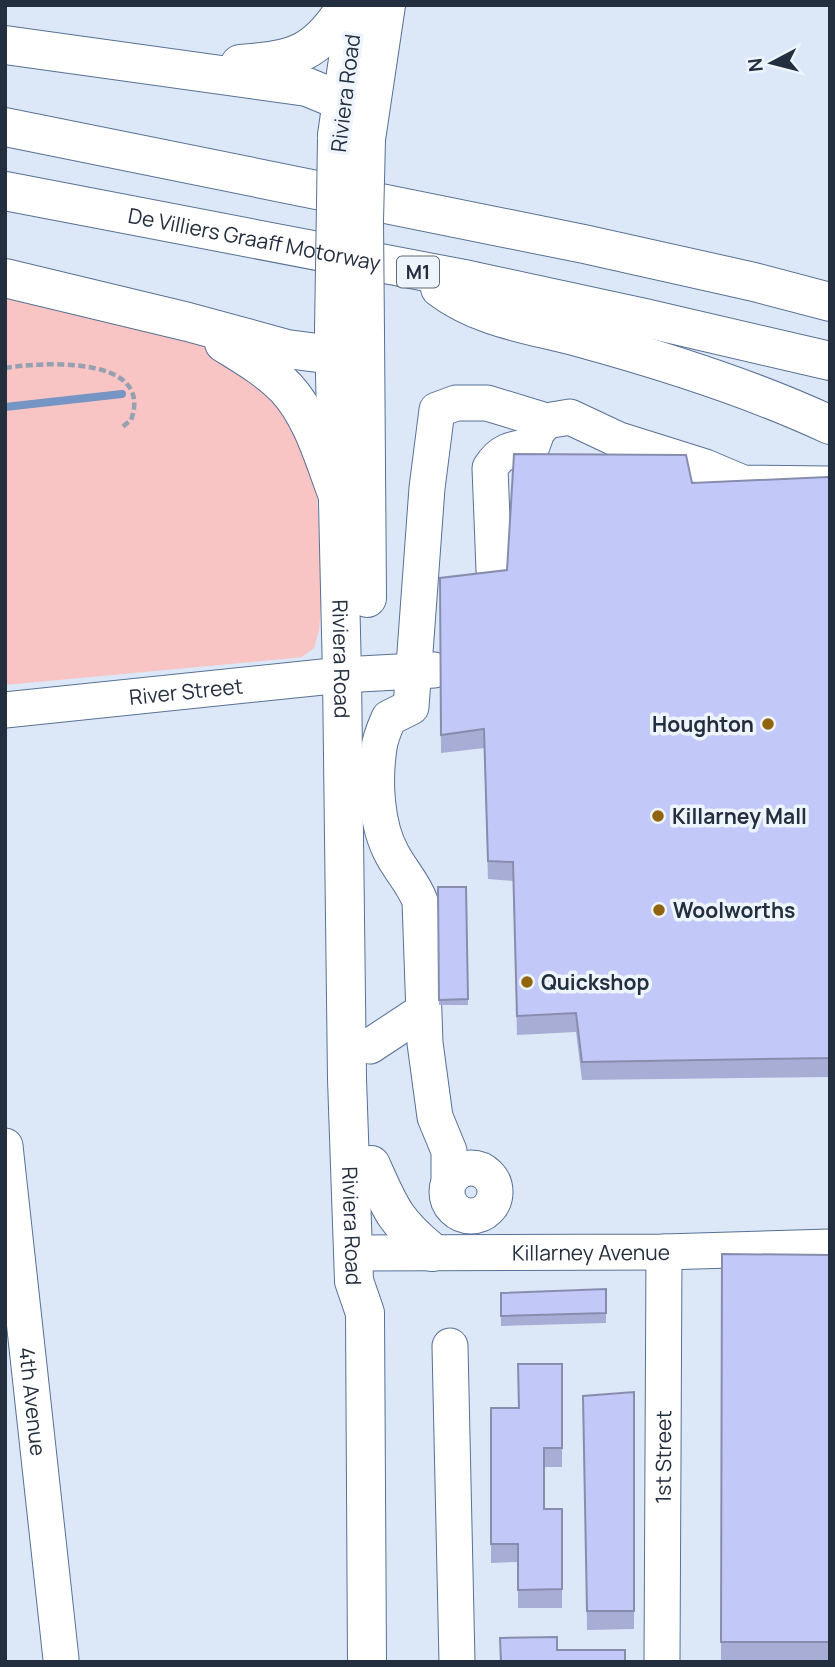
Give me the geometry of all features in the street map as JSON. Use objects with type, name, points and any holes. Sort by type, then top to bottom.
[{"type":"main road","points":[[5,33],[220,64],[261,63],[284,59],[312,48],[331,30],[347,5]]},
{"type":"main road","name":"Riviera Road","points":[[356,5],[349,343],[355,674],[347,1079],[364,1253]]},
{"type":"main road","name":"Riviera Road","points":[[353,125],[386,5]]},
{"type":"main road","points":[[5,45],[282,83],[319,92],[353,125]]},
{"type":"main road","points":[[5,127],[584,244],[830,302]]},
{"type":"main road","name":"De Villiers Graaff Motorway","points":[[5,191],[632,315],[830,361]]},
{"type":"main road","points":[[426,273],[452,297],[478,309],[671,365],[763,397],[830,425]]},
{"type":"main road","points":[[5,278],[287,349],[349,343]]},
{"type":"main road","points":[[188,322],[252,360],[286,389],[316,439],[338,496]]},
{"type":"main road","name":"Riviera Road","points":[[349,343],[338,496],[355,674],[377,835],[370,1046],[371,1166],[364,1253],[354,1281],[365,1313],[367,1662]]},
{"type":"main road","points":[[371,1166],[390,1209],[402,1225],[436,1252]]},
{"type":"street","points":[[436,1252],[452,1232],[454,1221],[449,1191],[449,1151],[435,1117],[425,1043],[420,901],[414,886],[377,835],[377,789],[379,746],[389,718],[411,707],[425,670],[425,513],[437,410],[456,403],[487,404],[546,421],[570,417],[620,440],[705,467],[743,483],[830,484]]},
{"type":"street","points":[[494,570],[490,468],[497,457],[512,449],[532,446],[537,432],[546,421]]},
{"type":"street","name":"River Street","points":[[5,710],[355,674],[425,670]]},
{"type":"street","points":[[370,1046],[423,1011]]},
{"type":"street","name":"4th Avenue","points":[[5,1146],[61,1659]]},
{"type":"street","points":[[449,1191],[456,1173],[467,1168],[489,1173],[491,1215],[503,1233],[526,1251]]},
{"type":"street","name":"Killarney Avenue","points":[[364,1253],[664,1252],[830,1247]]},
{"type":"street","name":"1st Street","points":[[662,1662],[664,1252]]},
{"type":"street","points":[[450,1346],[457,1662]]},
{"type":"path","points":[[5,368],[50,363],[115,374],[129,384],[135,398],[131,420],[121,428]]},
{"type":"shaded area","points":[[5,292],[219,349],[280,397],[316,475],[322,594],[319,630],[314,648],[302,657],[5,685]]},
{"type":"building","name":"Killarney Mall","points":[[514,454],[686,455],[692,483],[830,478],[830,1058],[582,1062],[576,1013],[517,1016],[513,862],[488,861],[484,729],[441,735],[440,578],[507,570]]},
{"type":"building","points":[[438,887],[466,887],[468,999],[439,1000]]},
{"type":"building","points":[[722,1254],[830,1255],[830,1642],[721,1642]]},
{"type":"building","points":[[606,1289],[606,1313],[501,1316],[501,1293]]},
{"type":"building","points":[[518,1364],[562,1364],[562,1448],[544,1448],[544,1509],[562,1509],[562,1589],[518,1590],[518,1544],[491,1544],[491,1408],[519,1408]]},
{"type":"building","points":[[634,1392],[634,1611],[587,1611],[583,1396]]},
{"type":"building","points":[[557,1637],[557,1650],[625,1650],[625,1662],[501,1662],[500,1638]]},
{"type":"waterway","points":[[5,407],[122,394]]},
{"type":"place","name":"Houghton","points":[[768,724]]},
{"type":"place","name":"Killarney Mall","points":[[658,816]]},
{"type":"place","name":"Woolworths","points":[[659,910]]},
{"type":"place","name":"Quickshop","points":[[527,982]]}]
